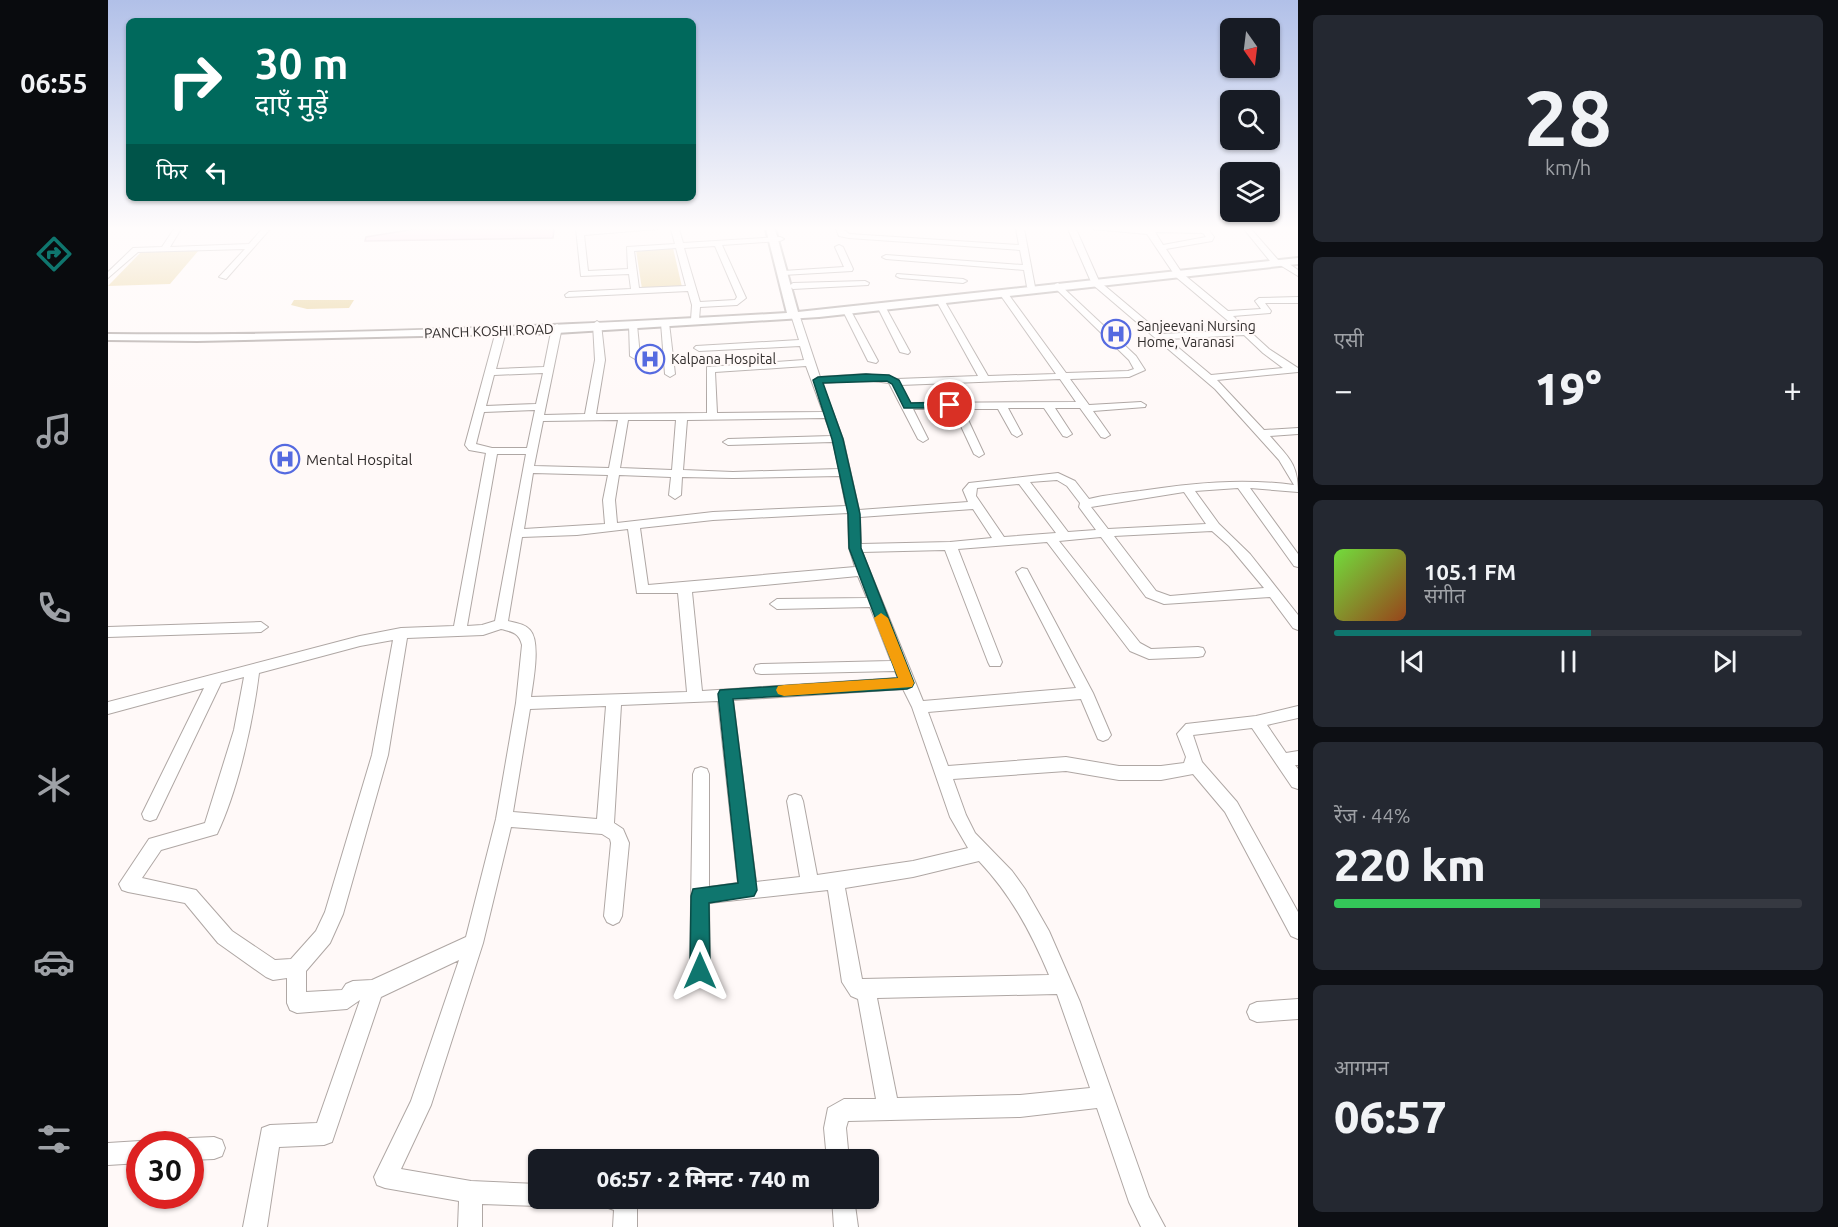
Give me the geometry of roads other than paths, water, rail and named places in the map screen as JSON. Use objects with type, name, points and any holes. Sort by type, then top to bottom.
[{"type":"street","points":[[634,286],[635,291]]},
{"type":"street","points":[[696,305],[741,301],[737,286]]},
{"type":"street","points":[[790,286],[810,363],[838,439],[853,512],[855,548],[863,571],[907,683],[919,706],[958,817],[969,838],[1006,877],[1019,895],[1042,937],[1104,1097],[1140,1202],[1153,1227]]},
{"type":"street","points":[[793,286],[796,316]]},
{"type":"street","points":[[964,286],[966,295]]},
{"type":"street","name":"PANCH KOSHI ROAD","points":[[108,336],[501,331],[664,323],[796,316],[882,308],[1056,286]]},
{"type":"street","points":[[818,380],[866,377],[885,378],[896,382],[985,380],[1129,374],[1140,370],[1133,358],[1058,286]]},
{"type":"street","points":[[1100,286],[1209,378],[1262,433],[1284,459],[1298,483]]},
{"type":"street","points":[[1193,286],[1266,351],[1295,370]]},
{"type":"street","name":"PANCH KOSHI ROAD","points":[[869,308],[1031,287],[1044,288]]},
{"type":"street","points":[[568,295],[690,288],[696,305],[693,320],[597,326],[600,360],[590,418]]},
{"type":"street","points":[[1003,293],[1105,435]]},
{"type":"street","points":[[940,300],[985,380]]},
{"type":"street","points":[[1226,314],[1267,311],[1259,301],[1298,300]]},
{"type":"street","points":[[882,308],[905,352]]},
{"type":"street","points":[[847,310],[873,361]]},
{"type":"street","points":[[664,323],[670,374]]},
{"type":"street","points":[[633,324],[635,356]]},
{"type":"street","points":[[108,336],[557,328],[528,469],[501,624]]},
{"type":"street","points":[[501,331],[470,445],[473,448],[492,452],[532,451]]},
{"type":"street","points":[[1161,337],[1247,332]]},
{"type":"street","points":[[699,348],[804,343]]},
{"type":"street","points":[[712,416],[710,369],[810,363]]},
{"type":"street","points":[[490,372],[549,370]]},
{"type":"street","points":[[1209,378],[1295,370]]},
{"type":"street","points":[[896,382],[923,439]]},
{"type":"street","points":[[956,405],[979,454]]},
{"type":"street","points":[[1001,405],[1017,434]]},
{"type":"street","points":[[907,406],[1141,405]]},
{"type":"street","points":[[1048,406],[1067,434]]},
{"type":"street","points":[[480,408],[590,418],[829,415]]},
{"type":"street","points":[[611,526],[609,500],[624,416]]},
{"type":"street","points":[[675,495],[682,416]]},
{"type":"street","points":[[1262,433],[1298,431]]},
{"type":"street","points":[[728,442],[838,439]]},
{"type":"street","points":[[460,629],[492,452]]},
{"type":"street","points":[[528,469],[733,474],[845,472]]},
{"type":"street","points":[[1002,543],[976,505],[969,490],[973,485],[1059,476],[1066,479],[1086,503]]},
{"type":"street","points":[[1022,479],[1058,538],[1135,647],[1149,654],[1198,652]]},
{"type":"street","points":[[1086,503],[1188,489],[1242,485],[1298,489]]},
{"type":"street","points":[[1242,485],[1298,563]]},
{"type":"street","points":[[1188,489],[1215,527],[1221,530],[1298,625]]},
{"type":"street","points":[[1086,503],[1084,507],[1088,513],[1151,594],[1160,599],[1169,601],[1273,592]]},
{"type":"street","points":[[517,533],[577,531],[713,516],[853,512],[976,505]]},
{"type":"street","points":[[633,524],[642,591],[863,571]]},
{"type":"street","points":[[855,548],[1002,543],[1104,533],[1215,527]]},
{"type":"street","points":[[950,546],[995,663]]},
{"type":"street","points":[[1022,572],[1086,693],[1103,735]]},
{"type":"street","points":[[687,588],[685,592],[695,697]]},
{"type":"street","points":[[777,604],[875,602]]},
{"type":"street","points":[[108,708],[360,641],[401,633],[460,629],[483,630],[501,624],[518,628],[526,634],[529,645],[523,703],[504,819],[474,943],[420,1105],[385,1177],[471,1192],[528,1195]]},
{"type":"street","points":[[108,632],[261,627]]},
{"type":"street","points":[[401,633],[381,755],[334,914],[323,937],[296,968],[297,1003],[347,999],[353,991],[373,990],[474,943]]},
{"type":"street","points":[[761,669],[900,666]]},
{"type":"street","points":[[252,669],[249,705],[243,734],[211,829],[155,844],[128,884],[189,896],[205,911],[225,937],[273,970],[296,968]]},
{"type":"street","points":[[150,814],[216,679]]},
{"type":"street","points":[[523,703],[695,697],[907,683]]},
{"type":"street","points":[[919,706],[1086,693]]},
{"type":"street","points":[[725,694],[748,890]]},
{"type":"street","points":[[605,827],[614,700]]},
{"type":"street","points":[[1298,712],[1256,722],[1191,728],[1185,734],[1194,757],[1194,764],[1231,807],[1298,930]]},
{"type":"street","points":[[1256,722],[1290,759],[1298,782]]},
{"type":"street","points":[[943,772],[1066,764],[1110,772],[1161,773],[1188,769],[1194,764]]},
{"type":"street","points":[[700,971],[701,774]]},
{"type":"street","points":[[795,801],[810,884]]},
{"type":"street","points":[[504,819],[605,827],[617,834],[620,843],[613,916]]},
{"type":"street","points":[[700,896],[835,881],[923,867],[983,852]]},
{"type":"street","points":[[835,881],[852,982],[858,989],[982,984],[1062,984]]},
{"type":"street","points":[[255,1227],[270,1136],[324,1134],[373,990]]},
{"type":"street","points":[[866,990],[888,1109]]},
{"type":"street","points":[[1257,1012],[1298,1009]]},
{"type":"street","points":[[837,1149],[836,1116],[844,1110],[1020,1106],[1104,1097]]},
{"type":"street","points":[[204,1148],[214,1148]]},
{"type":"street","points":[[108,1154],[126,1153]]},
{"type":"street","points":[[470,1227],[471,1192]]},
{"type":"street","points":[[625,1227],[626,1209]]},
{"type":"street","points":[[844,1209],[846,1227]]},
{"type":"place","name":"Sanjeevani Nursing Home, Varanasi","points":[[1116,334]]},
{"type":"place","name":"Kalpana Hospital","points":[[650,359]]},
{"type":"place","name":"Mental Hospital","points":[[285,459]]}]
